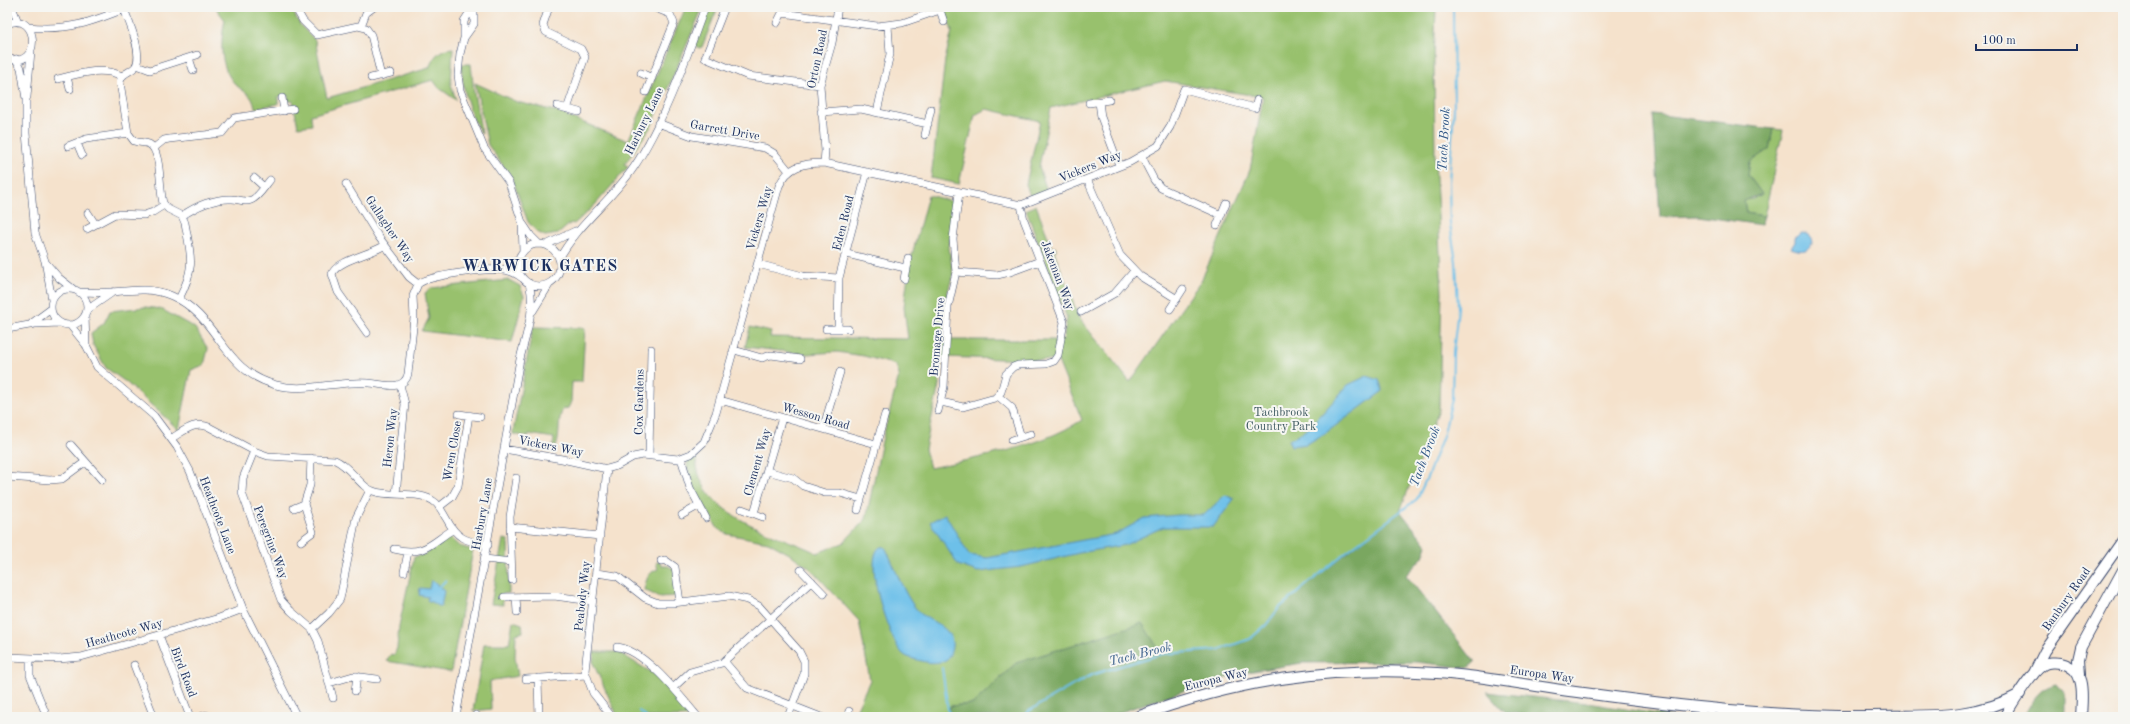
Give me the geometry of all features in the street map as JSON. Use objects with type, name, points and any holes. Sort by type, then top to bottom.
[{"type":"highway","name":"Banbury Road","points":[[2033,675],[2045,651],[2123,540]]},
{"type":"highway","points":[[2081,717],[2083,689],[2079,675],[2078,660],[2081,647],[2123,570]]},
{"type":"highway","points":[[2004,717],[2033,675],[2043,665],[2058,662],[2071,667],[2079,675]]},
{"type":"highway","name":"Europa Way","points":[[1137,717],[1194,697],[1228,688],[1300,676],[1361,671],[1438,673],[1733,711],[1846,716],[1951,716],[1990,708],[2020,694]]},
{"type":"street","points":[[12,7],[18,22]]},
{"type":"street","points":[[295,7],[303,20],[317,35],[361,26],[370,32],[381,76]]},
{"type":"street","points":[[361,26],[366,13],[374,7]]},
{"type":"street","points":[[52,300],[60,291],[113,292],[129,289],[152,290],[179,299],[206,320],[227,353],[238,365],[266,382],[298,388],[354,382],[400,385],[406,380],[408,374],[414,318],[413,296],[418,284],[429,279],[451,275],[504,270],[522,278],[529,283],[539,286],[550,284],[558,275],[560,259],[553,249],[531,236],[522,222],[509,183],[500,168],[488,154],[463,98],[458,68],[464,38],[474,24],[473,7]]},
{"type":"street","points":[[548,7],[543,25],[546,32],[581,49],[586,57],[567,108]]},
{"type":"street","points":[[646,92],[674,23],[670,14],[653,7]]},
{"type":"street","name":"Harbury Lane","points":[[560,259],[578,229],[619,187],[634,166],[658,123],[705,7]]},
{"type":"street","points":[[725,7],[705,58],[748,76],[820,85]]},
{"type":"street","name":"Orton Road","points":[[824,163],[825,152],[820,85],[832,43],[838,7]]},
{"type":"street","points":[[7,24],[18,22],[28,27],[49,29],[84,24],[126,8],[139,57],[137,65],[122,76],[120,82],[128,133],[134,141],[150,144],[154,148],[164,205],[168,209],[182,216],[185,222],[191,268],[189,279],[179,299]]},
{"type":"street","points":[[777,23],[784,10],[836,20],[888,26],[902,23],[939,8],[944,22]]},
{"type":"street","points":[[877,112],[890,54],[888,26]]},
{"type":"street","points":[[26,99],[29,85],[31,51],[34,38],[28,27]]},
{"type":"street","points":[[34,38],[49,29]]},
{"type":"street","points":[[7,58],[16,60],[24,58],[31,51]]},
{"type":"street","points":[[137,65],[150,70],[197,55]]},
{"type":"street","points":[[188,58],[193,70]]},
{"type":"street","points":[[16,60],[21,68],[26,99],[26,127],[37,240],[45,261],[52,300],[51,309],[55,319],[60,323]]},
{"type":"street","points":[[58,79],[88,72],[109,71],[122,76]]},
{"type":"street","points":[[371,78],[391,73]]},
{"type":"street","points":[[641,73],[652,78]]},
{"type":"street","points":[[67,77],[70,89]]},
{"type":"street","name":"Vickers Way","points":[[1021,205],[1142,157],[1158,146],[1170,127],[1184,89],[1254,111],[1257,100]]},
{"type":"street","points":[[282,98],[284,110]]},
{"type":"street","points":[[1089,103],[1109,100]]},
{"type":"street","points":[[1099,102],[1101,117],[1119,165]]},
{"type":"street","points":[[557,106],[579,112]]},
{"type":"street","points":[[154,148],[166,140],[222,133],[234,118],[293,109]]},
{"type":"street","points":[[821,112],[851,109],[877,112],[928,124]]},
{"type":"street","points":[[925,135],[931,109]]},
{"type":"street","name":"Garrett Drive","points":[[658,123],[692,136],[765,148],[775,154],[788,171]]},
{"type":"street","points":[[68,146],[86,139],[128,133]]},
{"type":"street","points":[[77,143],[82,155]]},
{"type":"street","points":[[1142,157],[1154,180],[1161,188],[1221,215]]},
{"type":"street","points":[[788,171],[809,164],[824,163],[1021,205]]},
{"type":"street","name":"Vickers Way","points":[[681,458],[691,454],[704,442],[720,400],[779,186],[788,171]]},
{"type":"street","name":"Eden Road","points":[[838,329],[840,278],[867,172]]},
{"type":"street","points":[[254,178],[264,187]]},
{"type":"street","points":[[1087,179],[1120,255],[1134,271],[1177,299]]},
{"type":"street","points":[[182,216],[195,207],[206,204],[232,199],[245,202],[252,200],[270,180]]},
{"type":"street","name":"Gallagher Way","points":[[346,184],[385,245],[409,277],[418,284]]},
{"type":"street","name":"Bromage Drive","points":[[938,411],[941,402],[944,376],[948,307],[956,272],[953,239],[959,193]]},
{"type":"street","points":[[1217,225],[1226,203]]},
{"type":"street","points":[[87,229],[115,214],[144,215],[153,212],[164,205]]},
{"type":"street","name":"Jakeman Way","points":[[998,396],[1008,370],[1018,365],[1050,363],[1056,358],[1060,351],[1064,322],[1024,220],[1021,205]]},
{"type":"street","points":[[88,213],[95,224]]},
{"type":"street","points":[[522,222],[522,254],[519,267],[522,278]]},
{"type":"street","name":"Harbury Lane","points":[[543,244],[578,229]]},
{"type":"street","points":[[504,270],[531,246],[543,244]]},
{"type":"street","points":[[367,333],[338,292],[332,274],[334,270],[346,263],[361,255],[375,252],[385,245]]},
{"type":"street","points":[[847,254],[905,268]]},
{"type":"street","points":[[904,279],[908,258]]},
{"type":"street","points":[[45,261],[59,278],[85,300],[86,313]]},
{"type":"street","points":[[956,272],[997,275],[1040,261]]},
{"type":"street","points":[[758,264],[797,275],[840,278]]},
{"type":"street","points":[[1081,312],[1115,293],[1134,271]]},
{"type":"street","name":"Harbury Lane","points":[[456,717],[488,545],[520,359],[531,315],[532,298],[529,283]]},
{"type":"street","name":"Harbury Lane","points":[[531,315],[550,284]]},
{"type":"street","points":[[1170,309],[1183,290]]},
{"type":"street","points":[[7,329],[30,324],[60,323],[70,326],[81,320],[86,313],[113,292]]},
{"type":"street","points":[[30,324],[51,309]]},
{"type":"street","name":"Heathcote Lane","points":[[86,313],[86,345]]},
{"type":"street","name":"Heathcote Lane","points":[[70,326],[86,345],[97,366],[154,416],[172,438],[190,471],[243,609],[297,717]]},
{"type":"street","points":[[826,329],[848,329]]},
{"type":"street","name":"Cox Gardens","points":[[649,455],[651,349]]},
{"type":"street","points":[[734,350],[762,358],[771,355],[800,359]]},
{"type":"street","points":[[823,429],[840,372]]},
{"type":"street","name":"Heron Way","points":[[396,494],[405,404],[400,385]]},
{"type":"street","points":[[941,402],[956,406],[969,406],[998,396],[1012,408],[1021,437]]},
{"type":"street","name":"Wesson Road","points":[[720,400],[876,444]]},
{"type":"street","name":"Wren Close","points":[[459,414],[480,417]]},
{"type":"street","points":[[858,510],[885,414]]},
{"type":"street","name":"Wren Close","points":[[440,507],[452,497],[458,486],[470,415]]},
{"type":"street","name":"Clement Way","points":[[754,513],[782,418]]},
{"type":"street","points":[[172,438],[194,425],[205,425],[254,451],[276,458],[332,459],[340,462],[370,490],[424,497],[436,503],[440,507],[452,530],[464,539],[488,545]]},
{"type":"street","points":[[1012,440],[1031,434]]},
{"type":"street","points":[[71,445],[102,480]]},
{"type":"street","name":"Vickers Way","points":[[504,449],[562,458],[607,469]]},
{"type":"street","name":"Peregrine Way","points":[[254,451],[242,483],[244,503],[281,600],[291,611],[312,629],[318,641],[333,698]]},
{"type":"street","points":[[607,469],[617,466],[634,457],[649,455],[681,458],[690,488],[698,506],[706,518]]},
{"type":"street","points":[[301,541],[313,532],[304,504],[310,480],[311,458]]},
{"type":"street","points":[[7,477],[50,480],[62,479],[85,462]]},
{"type":"street","name":"Peabody Way","points":[[607,469],[585,670],[593,693],[612,717]]},
{"type":"street","points":[[767,472],[793,478],[803,486],[825,493],[840,493],[861,500]]},
{"type":"street","points":[[512,580],[510,527],[516,478]]},
{"type":"street","points":[[312,629],[332,610],[340,599],[356,518],[370,490]]},
{"type":"street","points":[[294,508],[304,504]]},
{"type":"street","points":[[682,515],[698,506]]},
{"type":"street","name":"Clement Way","points":[[742,509],[763,517]]},
{"type":"street","points":[[510,527],[600,536]]},
{"type":"street","points":[[394,550],[408,552],[422,550],[452,530]]},
{"type":"street","points":[[404,572],[408,552]]},
{"type":"street","points":[[485,559],[511,562]]},
{"type":"street","points":[[661,561],[665,560],[675,567],[680,602]]},
{"type":"street","points":[[801,570],[824,594]]},
{"type":"street","points":[[596,573],[620,577],[645,598],[658,603],[739,597],[759,606],[799,650],[804,661],[804,674],[788,717]]},
{"type":"street","points":[[673,688],[690,672],[716,666],[724,661],[772,620],[812,581]]},
{"type":"street","points":[[504,598],[554,596],[592,601]]},
{"type":"street","points":[[516,597],[517,612]]},
{"type":"street","name":"Heathcote Way","points":[[7,657],[81,657],[243,609]]},
{"type":"street","name":"Bird Road","points":[[159,635],[190,717]]},
{"type":"street","points":[[617,646],[628,648],[673,688],[698,717]]},
{"type":"street","points":[[30,658],[30,674],[47,717]]},
{"type":"street","points":[[724,661],[747,688],[821,717]]},
{"type":"street","points":[[134,665],[154,717]]},
{"type":"street","points":[[329,683],[357,676],[377,679]]},
{"type":"street","points":[[356,691],[357,676]]},
{"type":"street","points":[[526,679],[586,676]]},
{"type":"street","points":[[538,678],[539,717]]},
{"type":"green space","points":[[215,7],[290,7],[301,26],[315,40],[327,98],[429,68],[438,54],[444,50],[453,48],[451,84],[456,100],[439,88],[433,80],[311,115],[312,125],[298,127],[293,101],[288,101],[288,95],[278,97],[278,104],[255,108],[252,99],[248,94],[236,85],[230,78],[226,71],[222,54],[222,37],[225,20]]},
{"type":"green space","points":[[686,7],[703,7],[652,125],[625,164],[628,167],[595,205],[574,224],[571,223],[558,234],[545,236],[537,232],[528,222],[512,178],[488,145],[475,83],[517,102],[555,111],[628,141]]},
{"type":"green space","points":[[709,7],[718,7],[702,47],[699,48],[695,45]]},
{"type":"green space","name":"Tachbrook Country Park","points":[[943,7],[1436,7],[1434,62],[1435,158],[1442,292],[1439,410],[1400,511],[1346,552],[1279,608],[1266,625],[1250,639],[1218,650],[1016,663],[973,704],[950,706],[949,717],[853,717],[870,680],[859,621],[812,570],[793,556],[768,542],[727,534],[718,529],[692,485],[687,466],[688,460],[696,455],[699,476],[709,493],[723,507],[740,519],[759,529],[817,553],[843,543],[866,519],[882,441],[899,375],[896,365],[864,356],[837,352],[807,354],[745,347],[750,327],[771,332],[770,337],[908,339],[904,307],[909,266],[928,195],[955,202],[949,247],[953,274],[947,295],[943,340],[1063,340],[1067,318],[1026,210],[1036,205],[1052,248],[1056,247],[1057,249],[1054,251],[1079,318],[1130,382],[1201,281],[1250,170],[1263,97],[1165,81],[1051,108],[1039,167],[1047,191],[1030,196],[1026,184],[1040,121],[986,109],[975,115],[959,184],[931,178],[945,60],[952,31]],"holes":[[[942,357],[1058,361],[1082,420],[1065,430],[1028,445],[930,468],[925,449],[939,385]]]},
{"type":"green space","points":[[462,64],[471,64],[474,93],[482,134],[474,120],[467,101],[463,81]]},
{"type":"green space","points":[[1653,114],[1773,129],[1769,149],[1750,162],[1748,175],[1762,194],[1744,201],[1746,213],[1764,216],[1761,225],[1698,216],[1660,217]]},
{"type":"green space","points":[[1773,129],[1783,130],[1764,216],[1746,213],[1744,200],[1753,199],[1762,194],[1748,175],[1750,161],[1769,149]]},
{"type":"green space","points":[[509,280],[520,286],[524,296],[512,342],[422,331],[429,318],[425,293],[431,288]]},
{"type":"green space","points":[[145,307],[161,309],[195,328],[208,349],[204,365],[191,370],[179,430],[127,383],[106,368],[93,345],[91,333],[104,323],[110,311]]},
{"type":"green space","points":[[533,327],[585,328],[582,382],[572,382],[571,402],[568,408],[563,409],[561,413],[556,447],[553,446],[554,438],[529,434],[528,437],[513,434]]},
{"type":"green space","points":[[1400,511],[1427,545],[1423,557],[1406,575],[1475,662],[1468,668],[1416,662],[1302,663],[1242,673],[1164,697],[1107,717],[949,717],[950,706],[973,704],[1016,663],[1142,623],[1162,654],[1207,651],[1239,644],[1254,636],[1281,606]]},
{"type":"green space","points":[[449,537],[459,546],[473,550],[451,672],[386,661],[391,654],[394,655],[397,648],[399,626],[414,557],[425,554]]},
{"type":"green space","points":[[503,539],[508,540],[509,593],[502,594],[503,605],[491,604]]},
{"type":"green space","points":[[660,561],[662,566],[668,566],[674,569],[677,596],[659,597],[644,590],[648,577],[652,572],[658,569],[656,563]]},
{"type":"green space","points":[[513,621],[522,624],[523,632],[516,634],[515,657],[518,676],[490,681],[491,709],[473,711],[484,644],[509,644]]},
{"type":"green space","points":[[594,652],[618,652],[659,677],[693,717],[618,717],[593,663]]},
{"type":"green space","points":[[2057,684],[2065,694],[2065,717],[2023,717],[2040,692]]},
{"type":"green space","points":[[1487,692],[1587,703],[1676,717],[1537,717],[1505,712]]},
{"type":"water","points":[[1802,233],[1808,235],[1813,242],[1809,248],[1798,250],[1791,248],[1795,242],[1795,237]]},
{"type":"water","points":[[1367,376],[1379,380],[1383,391],[1327,432],[1307,444],[1291,446],[1289,440],[1309,428],[1348,385]]},
{"type":"water","points":[[1225,495],[1234,499],[1213,527],[1163,527],[1125,545],[1079,553],[1021,567],[978,572],[958,565],[930,522],[945,514],[969,555],[987,558],[1116,534],[1145,518],[1179,515],[1204,515]]},
{"type":"water","points":[[880,547],[885,547],[907,596],[917,610],[925,617],[944,628],[950,636],[952,648],[947,659],[940,662],[931,663],[914,659],[903,654],[897,646],[885,618],[876,583],[874,567],[875,555]]},
{"type":"water","points":[[431,580],[444,591],[441,607],[427,600],[428,597],[419,595],[420,588],[429,589]]},
{"type":"waterway","name":"Tach Brook","points":[[1024,717],[1029,711],[1094,674],[1162,654],[1218,650],[1250,639],[1266,625],[1279,608],[1346,552],[1417,499],[1444,433],[1452,399],[1453,353],[1458,308],[1456,262],[1450,224],[1449,182],[1454,109],[1453,7]]},
{"type":"waterway","points":[[439,587],[446,580]]},
{"type":"waterway","points":[[942,668],[949,717]]},
{"type":"waterway","points":[[639,711],[646,717]]},
{"type":"district","name":"WARWICK GATES","points":[[540,265]]}]
